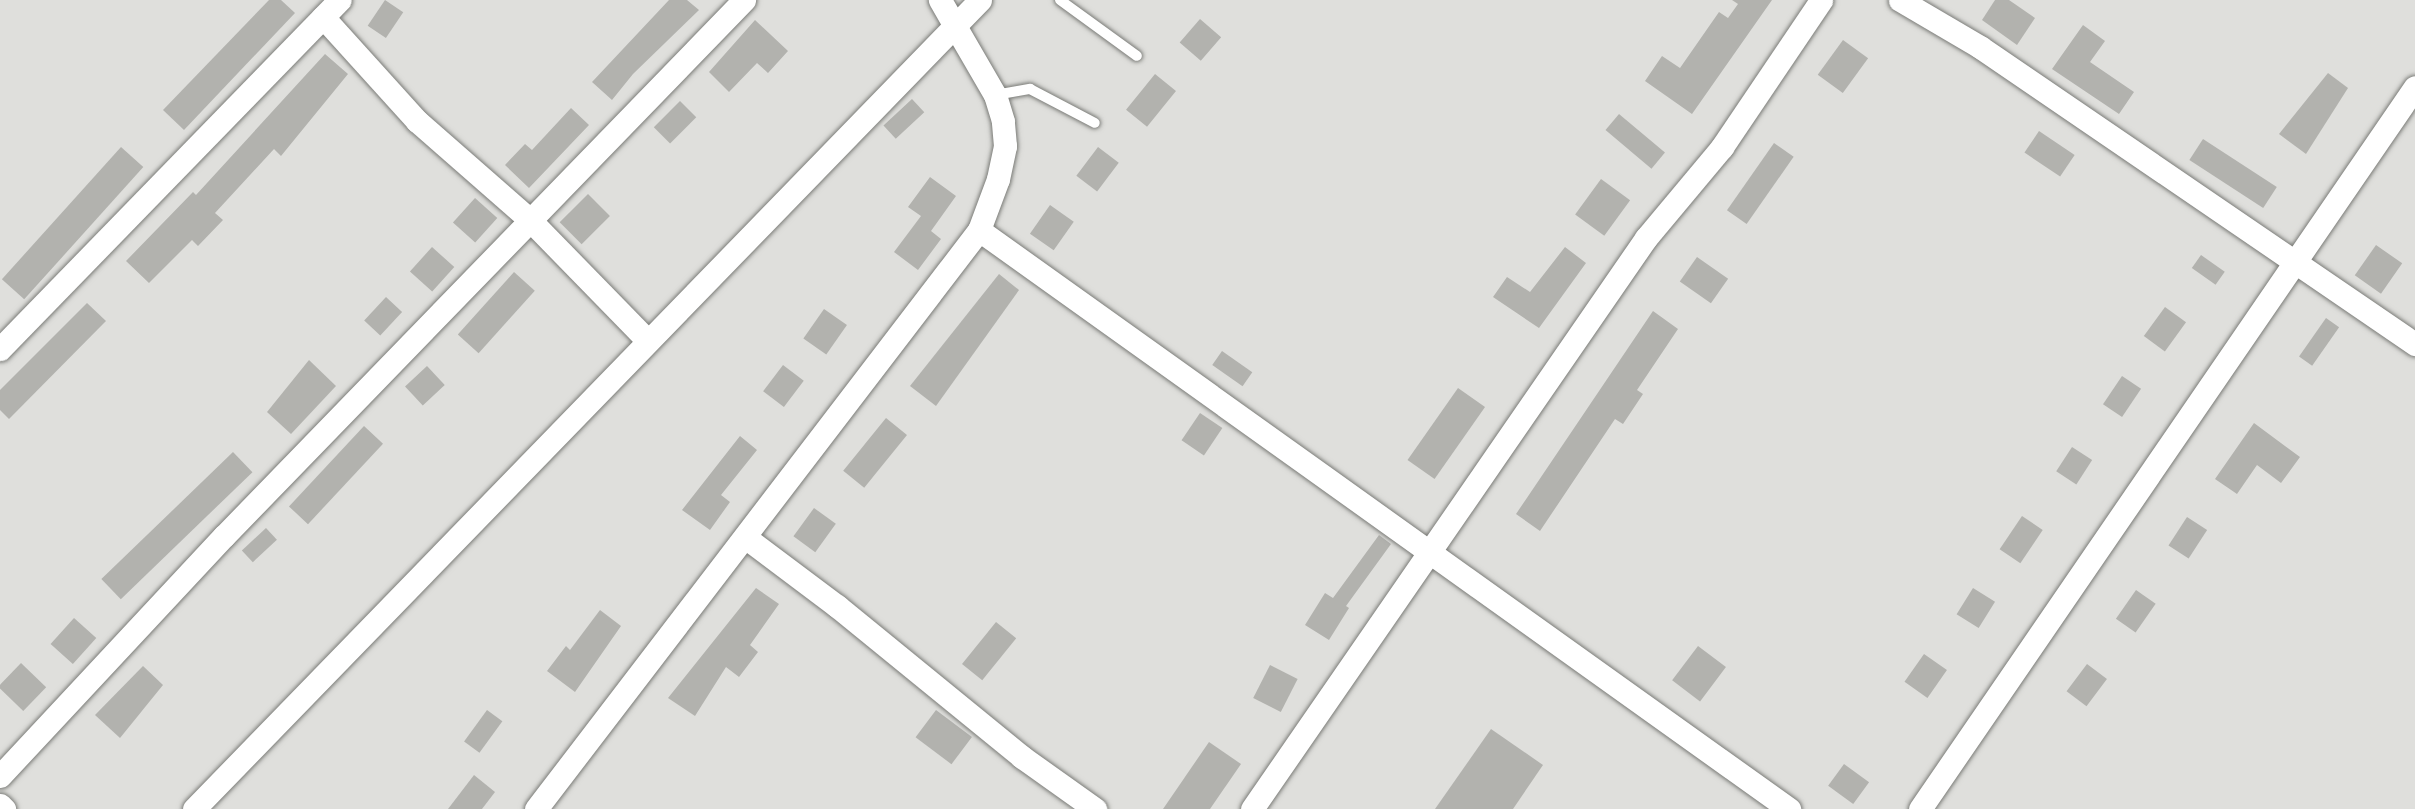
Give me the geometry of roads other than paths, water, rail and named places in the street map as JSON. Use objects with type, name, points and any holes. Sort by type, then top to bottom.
[{"type":"street","points":[[0,349],[339,0]]},
{"type":"street","points":[[0,776],[530,220],[744,0]]},
{"type":"street","points":[[536,809],[979,230],[1005,146],[995,95],[957,24],[940,0]]},
{"type":"street","points":[[194,809],[980,0]]},
{"type":"street","points":[[1252,809],[1646,238],[1722,147],[1821,0]]},
{"type":"street","points":[[1900,0],[1980,47],[2415,344]]},
{"type":"street","points":[[323,17],[417,121],[530,220],[647,340]]},
{"type":"street","points":[[1920,809],[2415,88]]},
{"type":"street","points":[[979,230],[1789,809]]},
{"type":"street","points":[[744,537],[837,606],[1022,757],[1095,809]]},
{"type":"street","points":[[0,805],[4,809]]},
{"type":"lane","points":[[1060,0],[1137,56]]},
{"type":"lane","points":[[995,95],[1030,89],[1095,122]]}]
